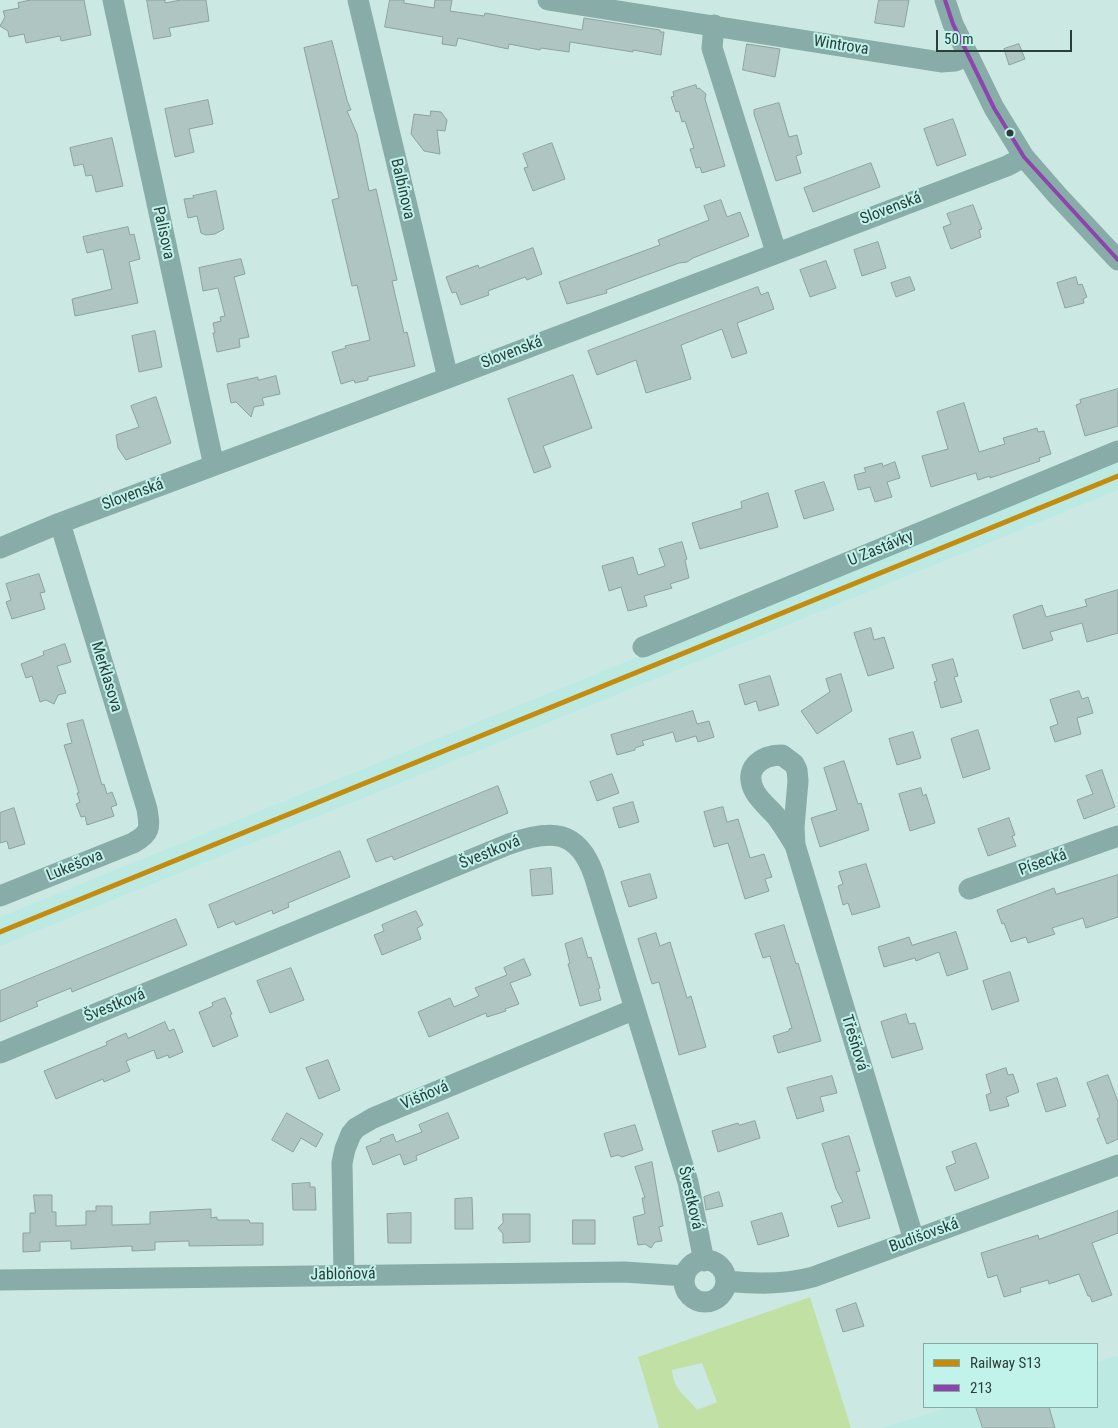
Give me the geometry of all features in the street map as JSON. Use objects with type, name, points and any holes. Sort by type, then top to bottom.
[{"type":"street","name":"Palisova","points":[[113,0],[215,465]]},
{"type":"street","name":"Balbínova","points":[[358,0],[448,378]]},
{"type":"street","name":"Wintrova","points":[[548,0],[941,62],[955,61],[968,56]]},
{"type":"street","points":[[945,0],[968,56],[994,108],[1024,157],[1118,260]]},
{"type":"street","points":[[714,25],[712,48],[776,252]]},
{"type":"street","name":"Slovenská","points":[[0,548],[60,523],[1007,166],[1024,157]]},
{"type":"street","name":"U Zastávky","points":[[643,647],[1118,451]]},
{"type":"street","name":"Merklasova","points":[[60,523],[147,809],[149,820],[148,832]]},
{"type":"street","name":"Lukešova","points":[[0,896],[133,843],[148,832]]},
{"type":"street","name":"Švestková","points":[[0,1053],[510,844],[534,836],[564,837],[577,844],[590,863],[688,1182],[704,1261]]},
{"type":"street","name":"Písecká","points":[[969,889],[1118,836]]},
{"type":"street","name":"Třešňová","points":[[795,845],[914,1240]]},
{"type":"street","name":"Višňová","points":[[344,1275],[342,1163],[347,1141],[356,1128],[382,1114],[635,1009]]},
{"type":"street","name":"Budišovská","points":[[726,1281],[791,1282],[813,1277],[1118,1165]]},
{"type":"street","points":[[704,1261],[718,1265],[726,1281],[720,1295],[714,1300],[704,1302],[696,1300],[688,1294],[684,1284],[685,1276],[692,1265],[704,1261]]},
{"type":"street","name":"Jabloňová","points":[[0,1280],[624,1272],[685,1276]]},
{"type":"shaded area","points":[[1118,461],[1118,490],[0,946],[0,917]]},
{"type":"shaded area","points":[[1118,1357],[1118,1428],[880,1428],[947,1408],[1098,1408],[1098,1362]]},
{"type":"green space","points":[[810,1297],[851,1428],[659,1428],[638,1357]],"holes":[[[702,1363],[717,1402],[697,1410],[681,1393],[675,1383],[672,1370]]]},
{"type":"building","points":[[31,0],[84,0],[91,35],[61,41],[60,36],[26,43],[24,34],[9,37],[8,31],[0,26],[5,17],[3,11],[19,8],[18,3]]},
{"type":"building","points":[[147,0],[165,0],[165,3],[181,0],[206,0],[209,21],[169,28],[171,36],[154,39]]},
{"type":"building","points":[[390,0],[404,0],[404,3],[434,8],[435,0],[452,0],[450,11],[484,16],[485,13],[582,30],[584,18],[660,30],[660,32],[664,32],[661,55],[570,42],[569,52],[541,48],[540,50],[509,44],[508,49],[458,38],[456,46],[442,44],[443,37],[385,27]]},
{"type":"building","points":[[879,0],[909,0],[904,27],[875,23]]},
{"type":"building","points":[[332,41],[351,110],[347,111],[357,134],[369,191],[376,189],[397,280],[392,281],[404,333],[407,332],[415,366],[368,377],[368,380],[355,383],[354,380],[341,384],[332,352],[346,348],[345,346],[370,340],[357,285],[352,286],[332,200],[339,198],[304,48]]},
{"type":"building","points":[[747,44],[780,49],[775,77],[743,70]]},
{"type":"building","points":[[1019,44],[1025,59],[1009,65],[1004,49]]},
{"type":"building","points":[[696,85],[697,89],[699,88],[706,94],[705,99],[725,166],[702,173],[700,167],[696,168],[690,149],[694,148],[685,121],[682,122],[679,111],[676,112],[671,97],[674,96],[673,92]]},
{"type":"building","points":[[208,100],[213,124],[189,129],[194,152],[175,157],[165,109]]},
{"type":"building","points":[[779,103],[789,137],[797,135],[802,154],[796,156],[801,173],[776,181],[754,110]]},
{"type":"building","points":[[431,111],[441,112],[447,120],[445,131],[437,130],[440,154],[424,151],[411,134],[414,114],[430,116]]},
{"type":"building","points":[[953,119],[966,155],[937,166],[924,129]]},
{"type":"building","points":[[112,138],[123,186],[96,192],[92,175],[86,176],[83,164],[74,166],[70,148]]},
{"type":"building","points":[[552,143],[565,179],[533,191],[524,168],[528,167],[523,154]]},
{"type":"building","points":[[871,163],[880,187],[813,212],[804,188]]},
{"type":"building","points":[[216,191],[224,229],[215,234],[206,235],[201,233],[197,216],[188,218],[184,199]]},
{"type":"building","points":[[721,200],[727,217],[740,212],[749,236],[687,262],[679,263],[606,290],[607,293],[567,304],[559,282],[660,245],[658,240],[709,220],[704,206]]},
{"type":"building","points":[[973,205],[982,229],[979,230],[981,237],[951,249],[943,227],[951,224],[947,214]]},
{"type":"building","points":[[128,227],[130,235],[134,234],[140,259],[129,262],[138,303],[75,316],[72,299],[112,289],[103,249],[87,253],[83,237]]},
{"type":"building","points":[[878,242],[886,268],[862,276],[854,250]]},
{"type":"building","points":[[533,248],[542,274],[527,280],[525,277],[488,291],[489,295],[461,305],[456,292],[452,293],[446,277],[478,265],[479,268]]},
{"type":"building","points":[[241,259],[245,274],[234,277],[249,337],[239,339],[240,347],[217,352],[213,323],[221,321],[220,317],[225,316],[218,288],[203,291],[199,268]]},
{"type":"building","points":[[826,261],[836,288],[810,297],[800,270]]},
{"type":"building","points":[[910,277],[915,290],[896,297],[891,283]]},
{"type":"building","points":[[1076,277],[1078,285],[1082,284],[1087,297],[1083,299],[1084,303],[1065,308],[1057,283]]},
{"type":"building","points":[[758,287],[761,295],[768,292],[774,309],[737,323],[747,353],[732,358],[722,329],[681,345],[691,379],[646,393],[636,360],[597,375],[588,351]]},
{"type":"building","points":[[155,331],[162,367],[139,372],[132,336]]},
{"type":"building","points":[[573,375],[592,428],[543,446],[551,467],[534,473],[508,399]]},
{"type":"building","points":[[276,376],[280,394],[262,398],[264,405],[254,407],[251,417],[236,402],[231,403],[227,384],[258,377],[258,380]]},
{"type":"building","points":[[1118,389],[1118,426],[1085,436],[1076,405],[1081,403],[1080,400]]},
{"type":"building","points":[[156,397],[171,443],[126,460],[118,448],[116,435],[139,427],[131,406]]},
{"type":"building","points":[[964,403],[979,452],[1005,444],[1003,438],[1037,428],[1038,432],[1044,431],[1051,454],[1039,458],[1040,461],[990,478],[990,476],[978,480],[976,473],[931,487],[922,456],[948,449],[937,412]]},
{"type":"building","points":[[895,462],[900,478],[887,482],[892,497],[875,502],[870,487],[858,490],[854,475],[866,472],[864,468],[882,463],[883,466]]},
{"type":"building","points":[[824,482],[834,510],[804,519],[795,491]]},
{"type":"building","points":[[768,493],[778,527],[700,549],[692,523],[742,508],[741,502]]},
{"type":"building","points":[[682,542],[687,559],[685,560],[689,578],[670,584],[672,588],[644,596],[647,606],[628,611],[621,587],[609,591],[602,566],[633,557],[638,575],[665,566],[659,549]]},
{"type":"building","points":[[39,574],[45,592],[40,593],[45,609],[12,619],[6,602],[11,600],[6,584]]},
{"type":"building","points":[[1118,590],[1118,633],[1087,642],[1082,623],[1050,632],[1053,640],[1023,649],[1013,615],[1042,605],[1046,617],[1087,606],[1085,600]]},
{"type":"building","points":[[871,628],[874,640],[884,637],[894,668],[868,676],[854,633]]},
{"type":"building","points":[[65,644],[71,662],[57,666],[66,693],[58,695],[54,704],[46,700],[40,702],[32,676],[26,678],[21,664],[44,655],[43,652]]},
{"type":"building","points":[[953,659],[958,676],[954,677],[962,702],[941,708],[934,682],[937,681],[932,665]]},
{"type":"building","points":[[841,674],[852,711],[817,734],[801,711],[830,692],[826,679]]},
{"type":"building","points":[[770,676],[779,705],[759,711],[756,701],[745,705],[739,685]]},
{"type":"building","points":[[1079,691],[1082,699],[1088,697],[1093,713],[1077,718],[1081,734],[1055,742],[1050,727],[1058,724],[1050,700]]},
{"type":"building","points":[[693,711],[697,724],[709,721],[714,737],[698,742],[696,736],[676,742],[673,732],[642,741],[644,745],[635,748],[635,750],[617,755],[611,735]]},
{"type":"building","points":[[83,720],[102,785],[104,784],[107,794],[112,792],[117,805],[111,807],[114,816],[87,825],[85,816],[81,817],[76,804],[80,802],[77,793],[79,793],[64,745],[72,743],[67,724]]},
{"type":"building","points":[[978,730],[990,769],[963,778],[951,739]]},
{"type":"building","points":[[913,732],[921,758],[897,765],[889,739]]},
{"type":"building","points":[[844,761],[858,804],[861,803],[869,830],[820,847],[811,818],[837,810],[824,768]]},
{"type":"building","points":[[1102,770],[1115,807],[1084,819],[1077,800],[1093,794],[1086,776]]},
{"type":"building","points":[[612,774],[619,793],[597,801],[590,782]]},
{"type":"building","points":[[498,786],[508,813],[394,860],[392,856],[376,862],[367,840]]},
{"type":"building","points":[[921,788],[923,796],[926,794],[935,823],[910,831],[899,794]]},
{"type":"building","points":[[633,802],[639,822],[619,828],[613,808]]},
{"type":"building","points":[[723,807],[727,822],[738,819],[750,858],[764,854],[772,877],[765,879],[769,891],[745,899],[728,843],[714,847],[704,812]]},
{"type":"building","points":[[14,808],[25,844],[9,849],[7,841],[0,843],[0,813]]},
{"type":"building","points":[[1009,818],[1015,835],[1012,836],[1016,846],[988,856],[978,829]]},
{"type":"building","points":[[340,851],[350,877],[288,903],[289,907],[273,914],[272,910],[236,925],[234,921],[218,928],[209,905]]},
{"type":"building","points":[[866,864],[880,907],[852,915],[848,903],[843,905],[838,886],[843,884],[839,872]]},
{"type":"building","points":[[551,868],[553,894],[532,896],[530,870]]},
{"type":"building","points":[[650,874],[657,898],[629,907],[621,882]]},
{"type":"building","points":[[1118,875],[1118,917],[1086,928],[1083,918],[1052,928],[1055,934],[1028,943],[1026,937],[1011,942],[997,910],[1054,888],[1056,894]]},
{"type":"building","points":[[416,911],[423,925],[417,928],[421,939],[382,955],[374,935],[384,931],[382,925]]},
{"type":"building","points":[[176,919],[187,945],[72,992],[71,988],[36,1002],[38,1006],[0,1022],[0,991]]},
{"type":"building","points":[[784,925],[796,964],[798,963],[821,1041],[778,1053],[773,1036],[789,1031],[792,1028],[770,956],[763,958],[755,934]]},
{"type":"building","points":[[956,932],[968,969],[947,976],[939,952],[916,961],[915,958],[884,967],[878,947],[909,937],[912,945]]},
{"type":"building","points":[[656,933],[660,946],[670,942],[687,998],[691,996],[706,1047],[679,1055],[659,982],[652,984],[638,939]]},
{"type":"building","points":[[582,938],[588,958],[591,957],[600,988],[598,989],[601,1000],[580,1006],[568,964],[570,963],[565,944]]},
{"type":"building","points":[[524,959],[531,975],[510,983],[519,1004],[505,1009],[506,1011],[487,1017],[486,1013],[429,1037],[418,1012],[450,998],[454,1007],[479,996],[475,988],[507,975],[504,968]]},
{"type":"building","points":[[291,968],[304,1000],[270,1013],[257,981]]},
{"type":"building","points":[[1010,972],[1019,1001],[992,1010],[983,981]]},
{"type":"building","points":[[225,998],[238,1036],[213,1047],[199,1012],[213,1006],[212,1003]]},
{"type":"building","points":[[906,1014],[909,1024],[915,1023],[923,1049],[892,1058],[881,1022]]},
{"type":"building","points":[[165,1022],[169,1031],[174,1029],[183,1052],[169,1058],[168,1055],[157,1059],[154,1050],[126,1061],[130,1071],[104,1082],[103,1079],[56,1099],[44,1071],[107,1045],[106,1042],[126,1033],[128,1038]]},
{"type":"building","points":[[328,1060],[340,1090],[319,1099],[306,1068]]},
{"type":"building","points":[[1006,1068],[1008,1075],[1013,1074],[1019,1092],[1006,1097],[1009,1106],[990,1111],[986,1095],[991,1093],[986,1075]]},
{"type":"building","points":[[1108,1075],[1118,1102],[1118,1139],[1107,1144],[1097,1119],[1100,1117],[1087,1083]]},
{"type":"building","points":[[832,1076],[837,1093],[820,1097],[824,1111],[797,1119],[787,1088]]},
{"type":"building","points":[[1057,1078],[1066,1106],[1046,1112],[1037,1084]]},
{"type":"building","points":[[287,1113],[323,1134],[316,1147],[301,1138],[293,1152],[272,1140]]},
{"type":"building","points":[[448,1113],[459,1138],[416,1156],[417,1160],[404,1165],[400,1154],[373,1165],[366,1147],[393,1134],[396,1142],[422,1132],[419,1125]]},
{"type":"building","points":[[755,1121],[760,1138],[718,1152],[712,1131],[738,1123],[739,1125]]},
{"type":"building","points":[[635,1125],[643,1150],[622,1157],[618,1155],[611,1157],[604,1134]]},
{"type":"building","points":[[849,1136],[860,1171],[856,1172],[870,1218],[838,1227],[831,1206],[843,1202],[836,1189],[822,1144]]},
{"type":"building","points":[[976,1143],[989,1178],[955,1191],[946,1167],[956,1163],[952,1152]]},
{"type":"building","points":[[652,1162],[663,1226],[659,1227],[662,1241],[655,1242],[651,1248],[645,1244],[638,1245],[633,1217],[645,1214],[642,1198],[645,1198],[635,1167]]},
{"type":"building","points":[[310,1183],[310,1187],[315,1187],[316,1210],[293,1210],[292,1184]]},
{"type":"building","points":[[719,1192],[723,1206],[706,1210],[704,1197]]},
{"type":"building","points":[[34,1195],[52,1195],[52,1212],[56,1212],[56,1226],[86,1225],[86,1211],[96,1211],[96,1206],[112,1206],[112,1225],[150,1224],[150,1212],[211,1209],[211,1218],[217,1217],[217,1220],[249,1220],[250,1223],[263,1223],[263,1245],[189,1246],[189,1241],[155,1242],[155,1250],[132,1251],[132,1246],[71,1249],[71,1241],[40,1242],[40,1251],[23,1252],[23,1233],[30,1233],[30,1213],[35,1213]]},
{"type":"building","points":[[472,1198],[473,1229],[455,1229],[455,1199]]},
{"type":"building","points":[[1118,1211],[1118,1233],[1092,1243],[1112,1295],[1092,1302],[1079,1274],[1049,1284],[1048,1280],[1020,1288],[1021,1292],[1004,1297],[997,1275],[988,1278],[981,1253],[1038,1235],[1039,1239]]},
{"type":"building","points":[[411,1213],[411,1243],[388,1243],[387,1214]]},
{"type":"building","points":[[782,1213],[789,1236],[758,1245],[751,1222]]},
{"type":"building","points":[[503,1214],[530,1214],[530,1242],[503,1243],[503,1234],[498,1228],[503,1223]]},
{"type":"building","points":[[573,1220],[595,1220],[595,1244],[573,1244]]},
{"type":"building","points":[[856,1303],[864,1326],[843,1332],[836,1310]]},
{"type":"building","points":[[976,1408],[1049,1408],[1055,1428],[983,1428]]},
{"type":"rail line","name":"S13","points":[[0,932],[1118,476]]},
{"type":"transit line","name":"213","points":[[945,0],[953,24],[994,108],[1024,157],[1118,260]]}]
